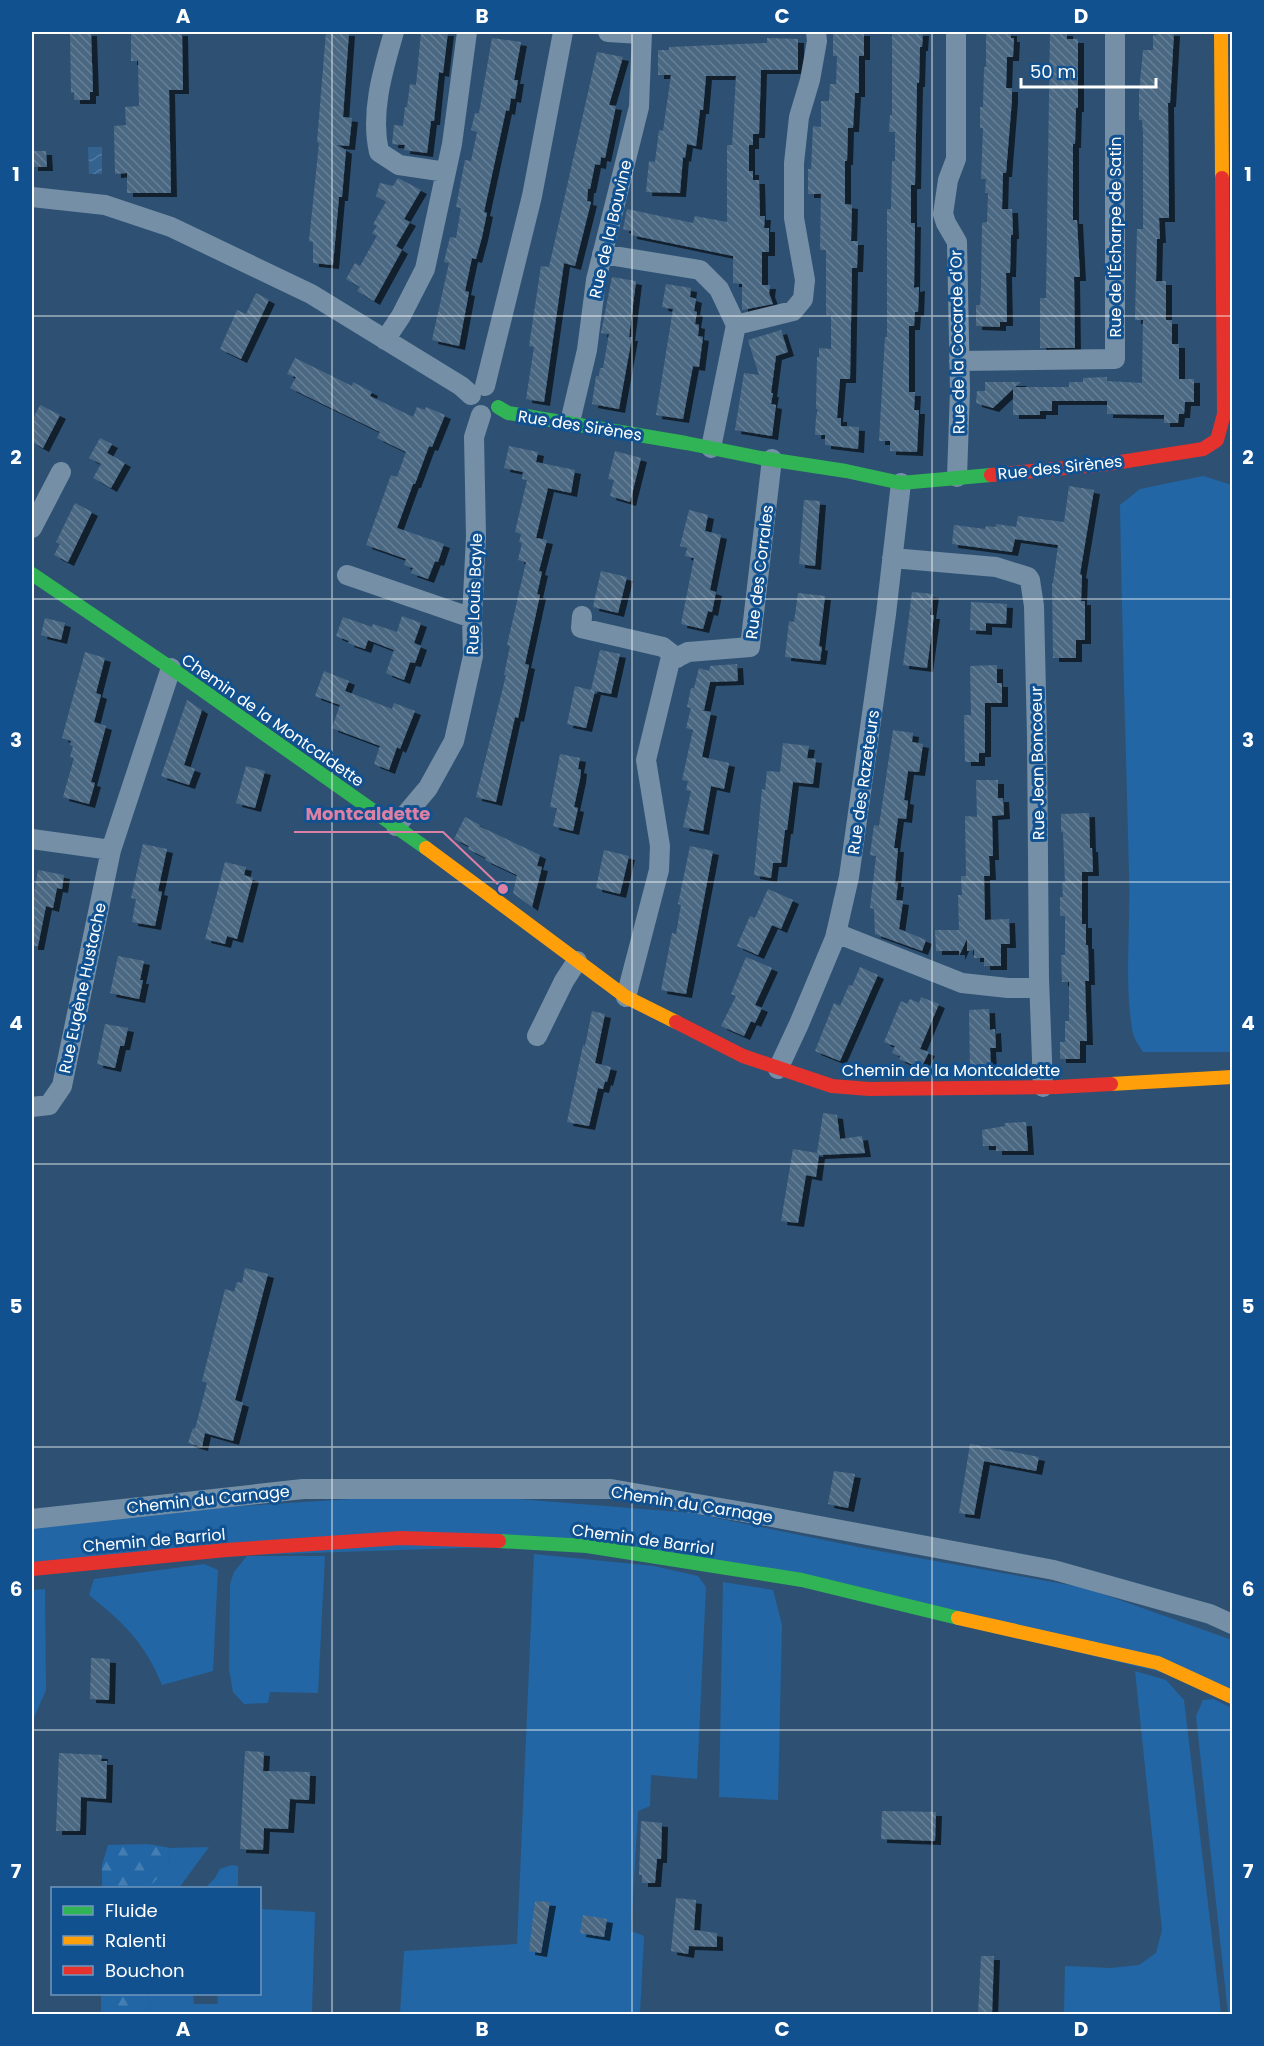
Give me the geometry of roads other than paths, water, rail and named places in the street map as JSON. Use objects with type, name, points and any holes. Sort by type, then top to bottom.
[{"type":"street","points":[[394,32],[377,102],[375,135],[379,152],[399,165],[446,172]]},
{"type":"street","points":[[386,340],[401,316],[424,269],[452,144],[467,32]]},
{"type":"street","points":[[32,197],[105,205],[171,227],[311,294],[461,386],[478,390],[494,389],[500,403],[490,411],[471,408],[469,399],[478,390],[532,195],[563,32]]},
{"type":"street","points":[[608,32],[642,33]]},
{"type":"street","points":[[736,325],[793,311],[803,299],[805,280],[794,218],[794,164],[799,117],[818,41],[816,32]]},
{"type":"street","name":"Rue de la Cocarde d'Or","points":[[956,32],[956,159],[948,180],[943,214],[945,223],[957,242],[959,361],[957,477]]},
{"type":"street","name":"Rue de l'Écharpe de Satin","points":[[959,361],[1115,359],[1116,32]]},
{"type":"street","name":"Rue des Sirènes","points":[[490,411],[570,422],[846,471],[901,483],[1108,464],[1203,449],[1217,440],[1224,414],[1221,32]]},
{"type":"street","name":"Rue de la Bouvine","points":[[570,422],[587,350],[596,280],[639,107],[642,33]]},
{"type":"street","points":[[602,254],[700,270],[719,289],[736,325],[711,448]]},
{"type":"street","name":"Rue Louis Bayle","points":[[396,826],[428,788],[454,741],[473,656],[472,618],[476,536],[474,437],[490,411]]},
{"type":"street","name":"Rue des Corrales","points":[[677,658],[688,652],[750,647],[772,459]]},
{"type":"street","points":[[32,528],[61,472]]},
{"type":"street","name":"Rue des Razeteurs","points":[[778,1069],[836,933],[851,866],[901,483]]},
{"type":"street","name":"Rue Jean Boncoeur","points":[[892,558],[996,567],[1028,577],[1030,580],[1034,606],[1039,988],[1043,1087]]},
{"type":"street","name":"Chemin de la Montcaldette","points":[[32,573],[396,826],[626,997],[743,1056],[832,1086],[870,1089],[1043,1087],[1233,1077]]},
{"type":"street","points":[[347,575],[472,618]]},
{"type":"street","points":[[582,616],[581,628],[663,647],[677,658],[670,661],[646,760],[660,846],[659,862],[626,997]]},
{"type":"street","name":"Rue Eugène Hustache","points":[[32,1107],[49,1105],[62,1086],[111,850],[171,668]]},
{"type":"street","points":[[32,838],[111,850]]},
{"type":"street","points":[[836,933],[962,983],[1008,988],[1039,988]]},
{"type":"street","points":[[537,1036],[564,981],[577,961]]},
{"type":"street","name":"Chemin du Carnage","points":[[32,1519],[303,1489],[611,1489],[1054,1570],[1210,1614],[1233,1624]]},
{"type":"street","name":"Chemin de Barriol","points":[[32,1569],[226,1550],[401,1538],[518,1541],[587,1546],[802,1580],[891,1603],[1158,1663],[1233,1697]]},
{"type":"water","points":[[88,147],[102,147],[102,174],[89,174]]},
{"type":"place","name":"Montcaldette","points":[[503,889]]}]
